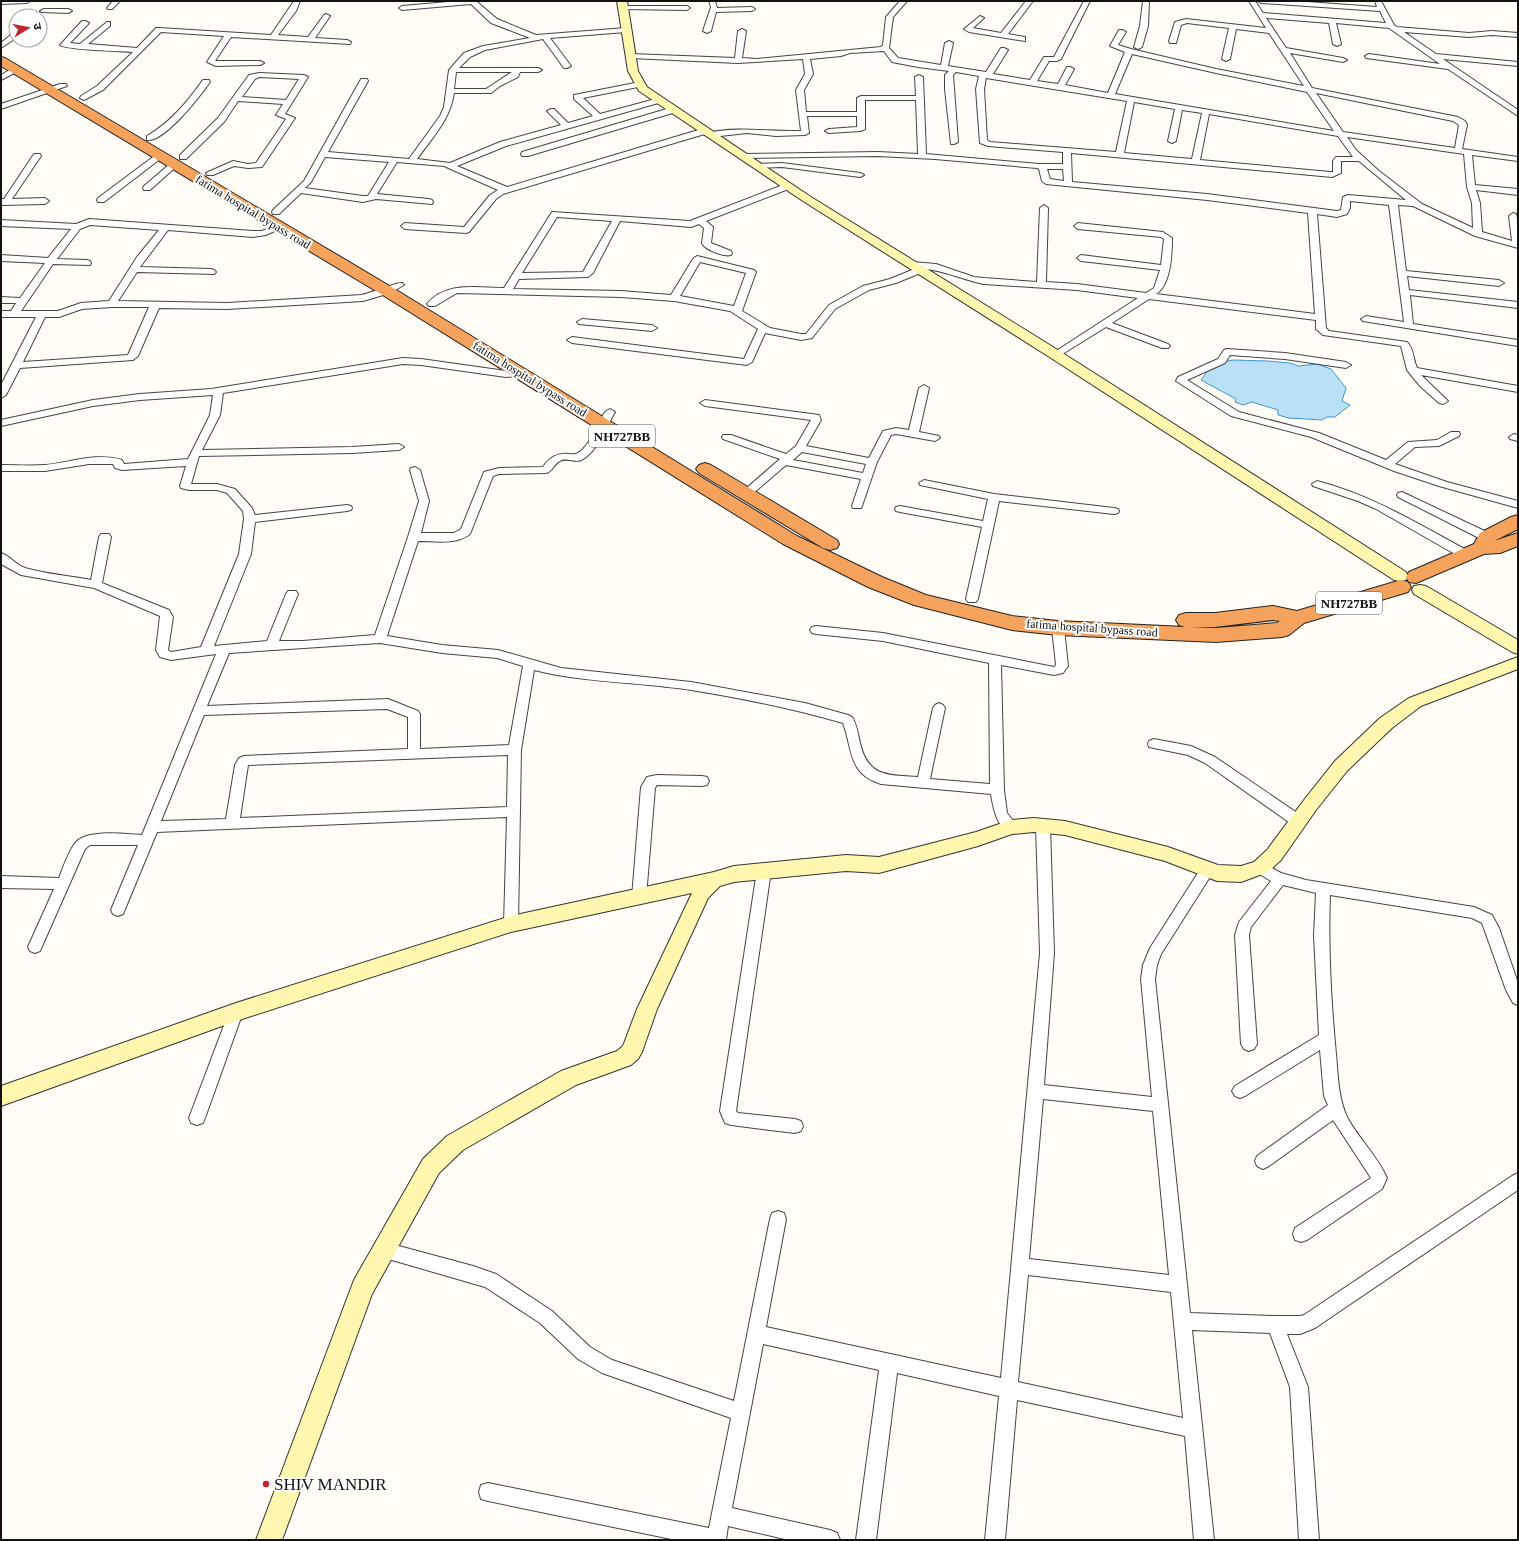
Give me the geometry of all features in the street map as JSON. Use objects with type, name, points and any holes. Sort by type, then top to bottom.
[{"type":"highway","name":"fatima hospital bypass road","points":[[1,50],[57,89],[172,160],[306,236],[393,288],[520,373],[746,494],[921,600],[1012,622],[1058,628],[1216,635],[1282,630],[1297,618],[1409,583],[1478,547],[1518,521]]},
{"type":"highway","name":"fatima hospital bypass road","points":[[1,61],[8,74],[84,98],[150,138],[172,160],[210,173],[278,220]]},
{"type":"highway","name":"fatima hospital bypass road","points":[[393,288],[432,304],[790,540],[887,579],[1020,609],[1060,614],[1134,620],[1215,620],[1273,613],[1297,618]]},
{"type":"highway","name":"fatima hospital bypass road","points":[[1478,547],[1500,547],[1518,539]]},
{"type":"street","points":[[1,2],[27,1]]},
{"type":"street","points":[[110,8],[117,1]]},
{"type":"street","points":[[273,38],[292,11],[297,1]]},
{"type":"street","points":[[707,31],[714,7],[712,1]]},
{"type":"street","points":[[904,1],[890,17],[886,48],[895,60],[1340,134],[1518,159]]},
{"type":"street","points":[[1003,36],[1030,1]]},
{"type":"street","points":[[1032,83],[1047,59],[1057,59],[1087,1]]},
{"type":"street","points":[[1138,47],[1144,26],[1146,1]]},
{"type":"street","points":[[1252,1],[1308,89],[1353,152],[1361,159],[1415,203],[1447,221],[1478,234],[1518,245],[1513,216]]},
{"type":"street","points":[[1261,1],[1382,9]]},
{"type":"street","points":[[1378,1],[1393,28],[1518,114]]},
{"type":"street","points":[[400,4],[472,2],[494,21],[531,36],[543,38],[567,66]]},
{"type":"street","points":[[687,8],[622,4],[633,71],[643,89],[788,186],[1056,355],[1409,583],[1518,648]]},
{"type":"street","points":[[47,8],[50,5]]},
{"type":"street","points":[[713,10],[752,9]]},
{"type":"street","points":[[48,13],[68,11]]},
{"type":"street","points":[[1261,15],[1469,35],[1492,33],[1518,35]]},
{"type":"street","points":[[310,40],[326,16]]},
{"type":"street","points":[[980,18],[968,29],[1022,39]]},
{"type":"street","points":[[1173,41],[1178,24],[1186,21],[1271,31]]},
{"type":"street","points":[[1332,22],[1337,44]]},
{"type":"street","points":[[85,23],[64,44],[81,47],[138,50]]},
{"type":"street","points":[[81,47],[107,24]]},
{"type":"street","points":[[1226,59],[1233,27]]},
{"type":"street","points":[[84,98],[100,88],[159,30],[347,42]]},
{"type":"street","points":[[412,160],[444,116],[448,107],[453,70],[467,55],[477,50],[543,38],[626,30]]},
{"type":"street","points":[[738,61],[742,32]]},
{"type":"street","points":[[1122,32],[1114,46],[1129,52],[1237,76],[1455,119],[1463,125],[1458,151]]},
{"type":"street","points":[[229,34],[211,62],[213,64],[260,63]]},
{"type":"street","points":[[944,68],[949,43]]},
{"type":"street","points":[[631,56],[763,61],[806,58],[841,54],[849,51],[886,48]]},
{"type":"street","points":[[1004,50],[985,75],[980,89],[983,141],[994,145],[1067,150],[1332,175],[1337,173],[1338,161],[1340,159],[1361,159]]},
{"type":"street","points":[[1283,50],[1343,60]]},
{"type":"street","points":[[1110,96],[1129,52]]},
{"type":"street","points":[[1433,55],[1518,64]]},
{"type":"street","points":[[1369,56],[1452,68]]},
{"type":"street","points":[[405,226],[466,230],[493,196],[506,190],[708,133],[747,131],[771,134],[806,132],[800,90],[809,74],[806,58]]},
{"type":"street","points":[[954,142],[949,74],[955,69]]},
{"type":"street","points":[[1060,88],[1070,69]]},
{"type":"street","points":[[453,70],[538,70]]},
{"type":"street","points":[[450,91],[488,92],[497,84],[515,76],[517,70]]},
{"type":"street","points":[[147,188],[172,160],[221,120],[252,77],[255,75],[304,77],[280,115],[291,118],[259,165],[248,166],[233,162],[210,173]]},
{"type":"street","points":[[919,77],[922,156]]},
{"type":"street","points":[[1,223],[77,227],[89,222],[253,234],[263,233],[278,220],[299,190],[307,182],[364,81]]},
{"type":"street","points":[[150,138],[164,129],[186,108],[206,82]]},
{"type":"street","points":[[598,117],[577,97],[640,84]]},
{"type":"street","points":[[1,107],[57,89]]},
{"type":"street","points":[[829,131],[860,130],[861,99],[863,97],[920,98]]},
{"type":"street","points":[[237,99],[289,102]]},
{"type":"street","points":[[1119,155],[1131,99]]},
{"type":"street","points":[[450,165],[497,146],[659,100]]},
{"type":"street","points":[[1505,106],[1518,107]]},
{"type":"street","points":[[1172,141],[1179,107]]},
{"type":"street","points":[[525,154],[673,110]]},
{"type":"street","points":[[1196,162],[1206,111]]},
{"type":"street","points":[[551,112],[567,126]]},
{"type":"street","points":[[804,114],[861,114]]},
{"type":"street","points":[[1067,150],[1068,184]]},
{"type":"street","points":[[1468,152],[1471,187],[1476,203],[1478,234]]},
{"type":"street","points":[[324,154],[412,160],[450,165],[506,190]]},
{"type":"street","points":[[742,156],[849,154],[922,156],[1068,167]]},
{"type":"street","points":[[4,202],[37,156]]},
{"type":"street","points":[[374,197],[372,195],[395,159]]},
{"type":"street","points":[[101,200],[172,160]]},
{"type":"street","points":[[757,166],[782,165],[860,175]]},
{"type":"street","points":[[1040,166],[1043,168],[1046,181],[1207,197],[1337,214],[1344,212],[1346,208],[1346,199],[1353,197],[1393,203],[1415,203]]},
{"type":"street","points":[[507,291],[553,216],[556,214],[685,224],[701,221],[788,186]]},
{"type":"street","points":[[1471,187],[1518,192]]},
{"type":"street","points":[[299,190],[363,199],[374,197],[429,202]]},
{"type":"street","points":[[4,202],[45,202]]},
{"type":"street","points":[[1393,203],[1409,326]]},
{"type":"street","points":[[1041,285],[1044,208]]},
{"type":"street","points":[[1312,210],[1321,329],[1326,333],[1404,344],[1407,347],[1408,361],[1412,370],[1425,385],[1443,401]]},
{"type":"street","points":[[516,276],[585,275],[588,273],[617,219]]},
{"type":"street","points":[[701,221],[709,228],[706,243],[707,245],[728,253]]},
{"type":"street","points":[[1056,355],[1158,289],[1165,268],[1168,238],[1163,234],[1078,226]]},
{"type":"street","points":[[1,325],[7,314],[23,301],[77,227]]},
{"type":"street","points":[[112,304],[134,268],[166,227]]},
{"type":"street","points":[[1,258],[87,263]]},
{"type":"street","points":[[1081,258],[1165,268]]},
{"type":"street","points":[[674,298],[697,259],[751,272],[738,312]]},
{"type":"street","points":[[432,304],[448,293],[456,290],[621,294],[674,298],[733,308],[766,330],[801,337],[809,336],[832,307],[866,288],[893,281],[916,268],[936,267],[984,281],[1078,287],[1321,318]]},
{"type":"street","points":[[134,268],[211,272]]},
{"type":"street","points":[[1402,273],[1499,282]]},
{"type":"street","points":[[7,314],[59,314],[81,306],[112,304],[227,306],[363,298],[393,288]]},
{"type":"street","points":[[1404,292],[1518,306]]},
{"type":"street","points":[[1,300],[23,301]]},
{"type":"street","points":[[16,365],[130,358],[133,356],[155,305]]},
{"type":"street","points":[[1,395],[42,314]]},
{"type":"street","points":[[1366,319],[1518,343]]},
{"type":"street","points":[[582,322],[608,334],[743,363],[748,360],[761,332],[766,330]]},
{"type":"street","points":[[1104,323],[1165,346]]},
{"type":"street","points":[[572,340],[652,328]]},
{"type":"street","points":[[1346,365],[1285,356],[1227,352],[1222,361],[1182,379],[1181,381],[1236,414],[1315,435],[1387,465],[1443,484],[1518,504]]},
{"type":"street","points":[[1,423],[93,403],[218,391],[403,361],[506,374],[520,373]]},
{"type":"street","points":[[1412,370],[1518,389]]},
{"type":"street","points":[[913,434],[924,388]]},
{"type":"street","points":[[206,651],[245,554],[250,519],[248,510],[233,495],[232,490],[217,486],[185,486],[193,458],[215,415],[218,391]]},
{"type":"street","points":[[705,403],[815,417],[816,420],[800,448],[746,494]]},
{"type":"street","points":[[414,537],[455,537],[461,535],[466,531],[488,474],[499,471],[546,470],[551,462],[560,456],[578,458],[588,451],[606,418]]},
{"type":"street","points":[[857,506],[872,462],[887,433],[896,431],[935,438]]},
{"type":"street","points":[[1387,465],[1409,445],[1416,443],[1439,443],[1455,434]]},
{"type":"street","points":[[727,437],[787,460],[867,477]]},
{"type":"street","points":[[1,468],[45,468],[89,461],[115,461],[122,467],[193,458],[399,447]]},
{"type":"street","points":[[800,448],[872,462]]},
{"type":"street","points":[[380,639],[424,502],[423,494],[415,470]]},
{"type":"street","points":[[924,483],[994,496],[1114,511]]},
{"type":"street","points":[[1317,484],[1362,499],[1478,547]]},
{"type":"street","points":[[1402,495],[1478,547]]},
{"type":"street","points":[[972,599],[994,496]]},
{"type":"street","points":[[250,519],[347,508]]},
{"type":"street","points":[[900,509],[988,525]]},
{"type":"street","points":[[96,585],[105,537]]},
{"type":"street","points":[[1,557],[6,562],[21,571],[96,585],[165,613],[167,617],[162,650],[164,654],[171,656],[271,644],[303,645],[380,639],[442,649],[498,654],[561,672],[691,686],[805,708],[843,718],[850,723],[856,754],[870,776],[881,779],[996,790]]},
{"type":"street","points":[[271,644],[292,594]]},
{"type":"street","points":[[816,630],[839,630],[905,641],[1054,671],[1059,670],[1062,666],[1058,628]]},
{"type":"street","points":[[118,910],[224,650]]},
{"type":"street","points":[[995,660],[996,790],[1001,814],[1011,827]]},
{"type":"street","points":[[1,1096],[236,1012],[511,924],[714,880],[734,874],[846,863],[879,865],[978,839],[1011,827],[1043,826],[1065,828],[1168,854],[1217,873],[1241,874],[1260,867],[1274,855],[1294,819],[1341,766],[1392,718],[1415,702],[1494,674],[1518,663]]},
{"type":"street","points":[[511,924],[515,750],[529,664]]},
{"type":"street","points":[[199,711],[388,704],[414,714],[414,753]]},
{"type":"street","points":[[923,783],[939,708]]},
{"type":"street","points":[[1154,744],[1191,751],[1210,760],[1294,819]]},
{"type":"street","points":[[232,824],[241,765],[244,761],[515,750]]},
{"type":"street","points":[[639,896],[648,787],[652,782],[657,780],[702,781]]},
{"type":"street","points":[[153,827],[513,812]]},
{"type":"street","points":[[995,1540],[1036,1091],[1047,953],[1043,826]]},
{"type":"street","points":[[35,946],[80,846],[86,841],[93,839],[147,840]]},
{"type":"street","points":[[1260,867],[1279,880],[1323,889],[1474,913],[1487,919],[1492,928],[1513,990],[1518,999]]},
{"type":"street","points":[[1204,1540],[1148,979],[1150,965],[1155,952],[1208,869]]},
{"type":"street","points":[[764,871],[728,1111],[731,1118],[738,1120],[795,1126]]},
{"type":"street","points":[[269,1540],[362,1288],[431,1166],[455,1143],[568,1078],[579,1073],[615,1063],[631,1052],[647,1009],[701,893],[714,880]]},
{"type":"street","points":[[1249,1044],[1242,935],[1248,920],[1279,880]]},
{"type":"street","points":[[1,882],[63,884]]},
{"type":"street","points":[[1301,1234],[1376,1184],[1378,1178],[1376,1171],[1341,1120],[1335,1109],[1332,1096],[1326,1038],[1321,936],[1323,889]]},
{"type":"street","points":[[197,1118],[236,1012]]},
{"type":"street","points":[[1240,1091],[1326,1038]]},
{"type":"street","points":[[1036,1091],[1161,1105]]},
{"type":"street","points":[[1263,1161],[1335,1109]]},
{"type":"street","points":[[1182,1321],[1275,1325],[1300,1325],[1309,1322],[1518,1180]]},
{"type":"street","points":[[488,1492],[717,1540],[778,1219]]},
{"type":"street","points":[[384,1250],[490,1280],[546,1317],[584,1353],[595,1361],[608,1367],[741,1412]]},
{"type":"street","points":[[1019,1266],[1178,1284]]},
{"type":"street","points":[[1275,1325],[1299,1387],[1309,1540]]},
{"type":"street","points":[[756,1334],[1192,1429]]},
{"type":"street","points":[[866,1540],[889,1364]]},
{"type":"street","points":[[721,1515],[830,1540]]},
{"type":"water","points":[[1233,360],[1290,363],[1298,366],[1317,364],[1331,369],[1346,388],[1342,401],[1350,405],[1335,417],[1327,417],[1322,420],[1289,418],[1278,415],[1278,410],[1252,402],[1243,405],[1235,402],[1236,399],[1201,380],[1206,373],[1203,369],[1213,364]]},
{"type":"place","name":"SHIV MANDIR","points":[[266,1484]]}]
